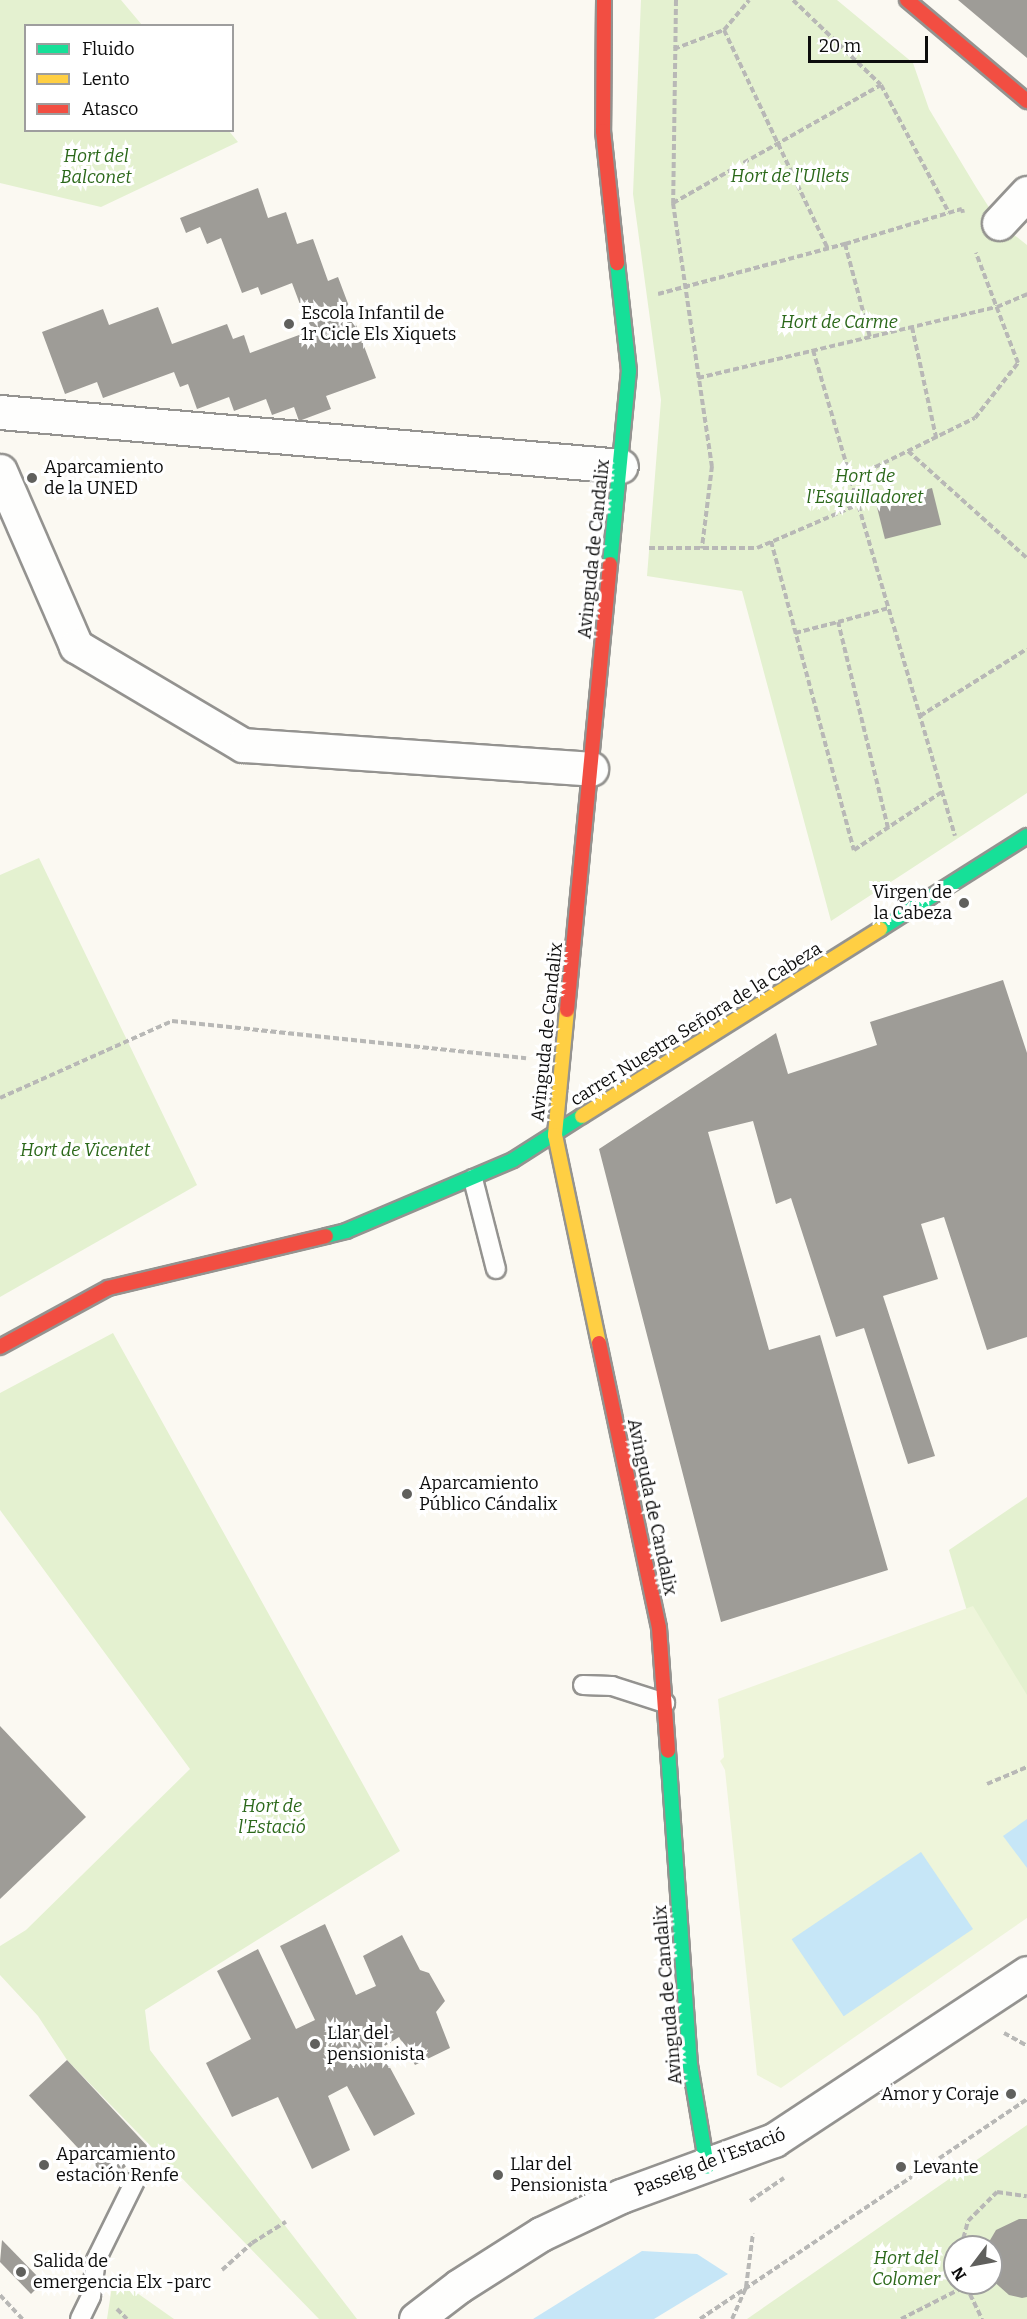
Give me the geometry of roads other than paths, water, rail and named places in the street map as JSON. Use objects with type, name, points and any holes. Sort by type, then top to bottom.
[{"type":"street","name":"Avinguda de Candalix","points":[[604,0],[603,130],[630,370],[555,1135],[659,1628],[690,2065],[707,2167]]},
{"type":"street","points":[[907,0],[1027,101]]},
{"type":"street","points":[[999,222],[1027,193]]},
{"type":"street","points":[[0,412],[621,466]]},
{"type":"street","points":[[0,471],[76,646],[243,745],[591,769]]},
{"type":"street","name":"carrer Nuestra Señora de la Cabeza","points":[[0,1347],[108,1288],[346,1231],[472,1179],[555,1135],[1027,836]]},
{"type":"street","name":"Passeig de l'Estació","points":[[416,2319],[459,2286],[541,2234],[621,2196],[707,2167],[774,2140],[808,2121],[1027,1973]]},
{"type":"lane","points":[[472,1179],[496,1269]]},
{"type":"lane","points":[[583,1685],[612,1686],[665,1703]]},
{"type":"lane","points":[[80,2319],[91,2296],[96,2260],[136,2179]]},
{"type":"water","points":[[1027,1819],[1027,1868],[1003,1836]]},
{"type":"water","points":[[921,1852],[973,1929],[844,2016],[792,1939]]},
{"type":"water","points":[[642,2251],[697,2254],[728,2274],[654,2319],[533,2319]]},
{"type":"place","name":"Escola Infantil de 1r Cicle Els Xiquets","points":[[289,324]]},
{"type":"place","name":"Aparcamiento de la UNED","points":[[32,478]]},
{"type":"place","name":"Virgen de la Cabeza","points":[[964,903]]},
{"type":"place","name":"Aparcamiento Público Cándalix","points":[[407,1494]]},
{"type":"place","name":"Llar del pensionista","points":[[315,2044]]},
{"type":"place","name":"Amor y Coraje","points":[[1011,2094]]},
{"type":"place","name":"Aparcamiento estación Renfe","points":[[44,2165]]},
{"type":"place","name":"Levante","points":[[901,2167]]},
{"type":"place","name":"Llar del Pensionista","points":[[498,2175]]},
{"type":"place","name":"Salida de emergencia Elx -parc","points":[[21,2272]]},
{"type":"park label","name":"Hort del Balconet","points":[[96,167]]},
{"type":"park label","name":"Hort de l'Ullets","points":[[790,176]]},
{"type":"park label","name":"Hort de Carme","points":[[839,322]]},
{"type":"park label","name":"Hort de l'Esquilladoret","points":[[865,487]]},
{"type":"park label","name":"Hort de Vicentet","points":[[85,1150]]},
{"type":"park label","name":"Hort de l'Estació","points":[[272,1817]]},
{"type":"park label","name":"Hort del Colomer","points":[[906,2269]]}]
